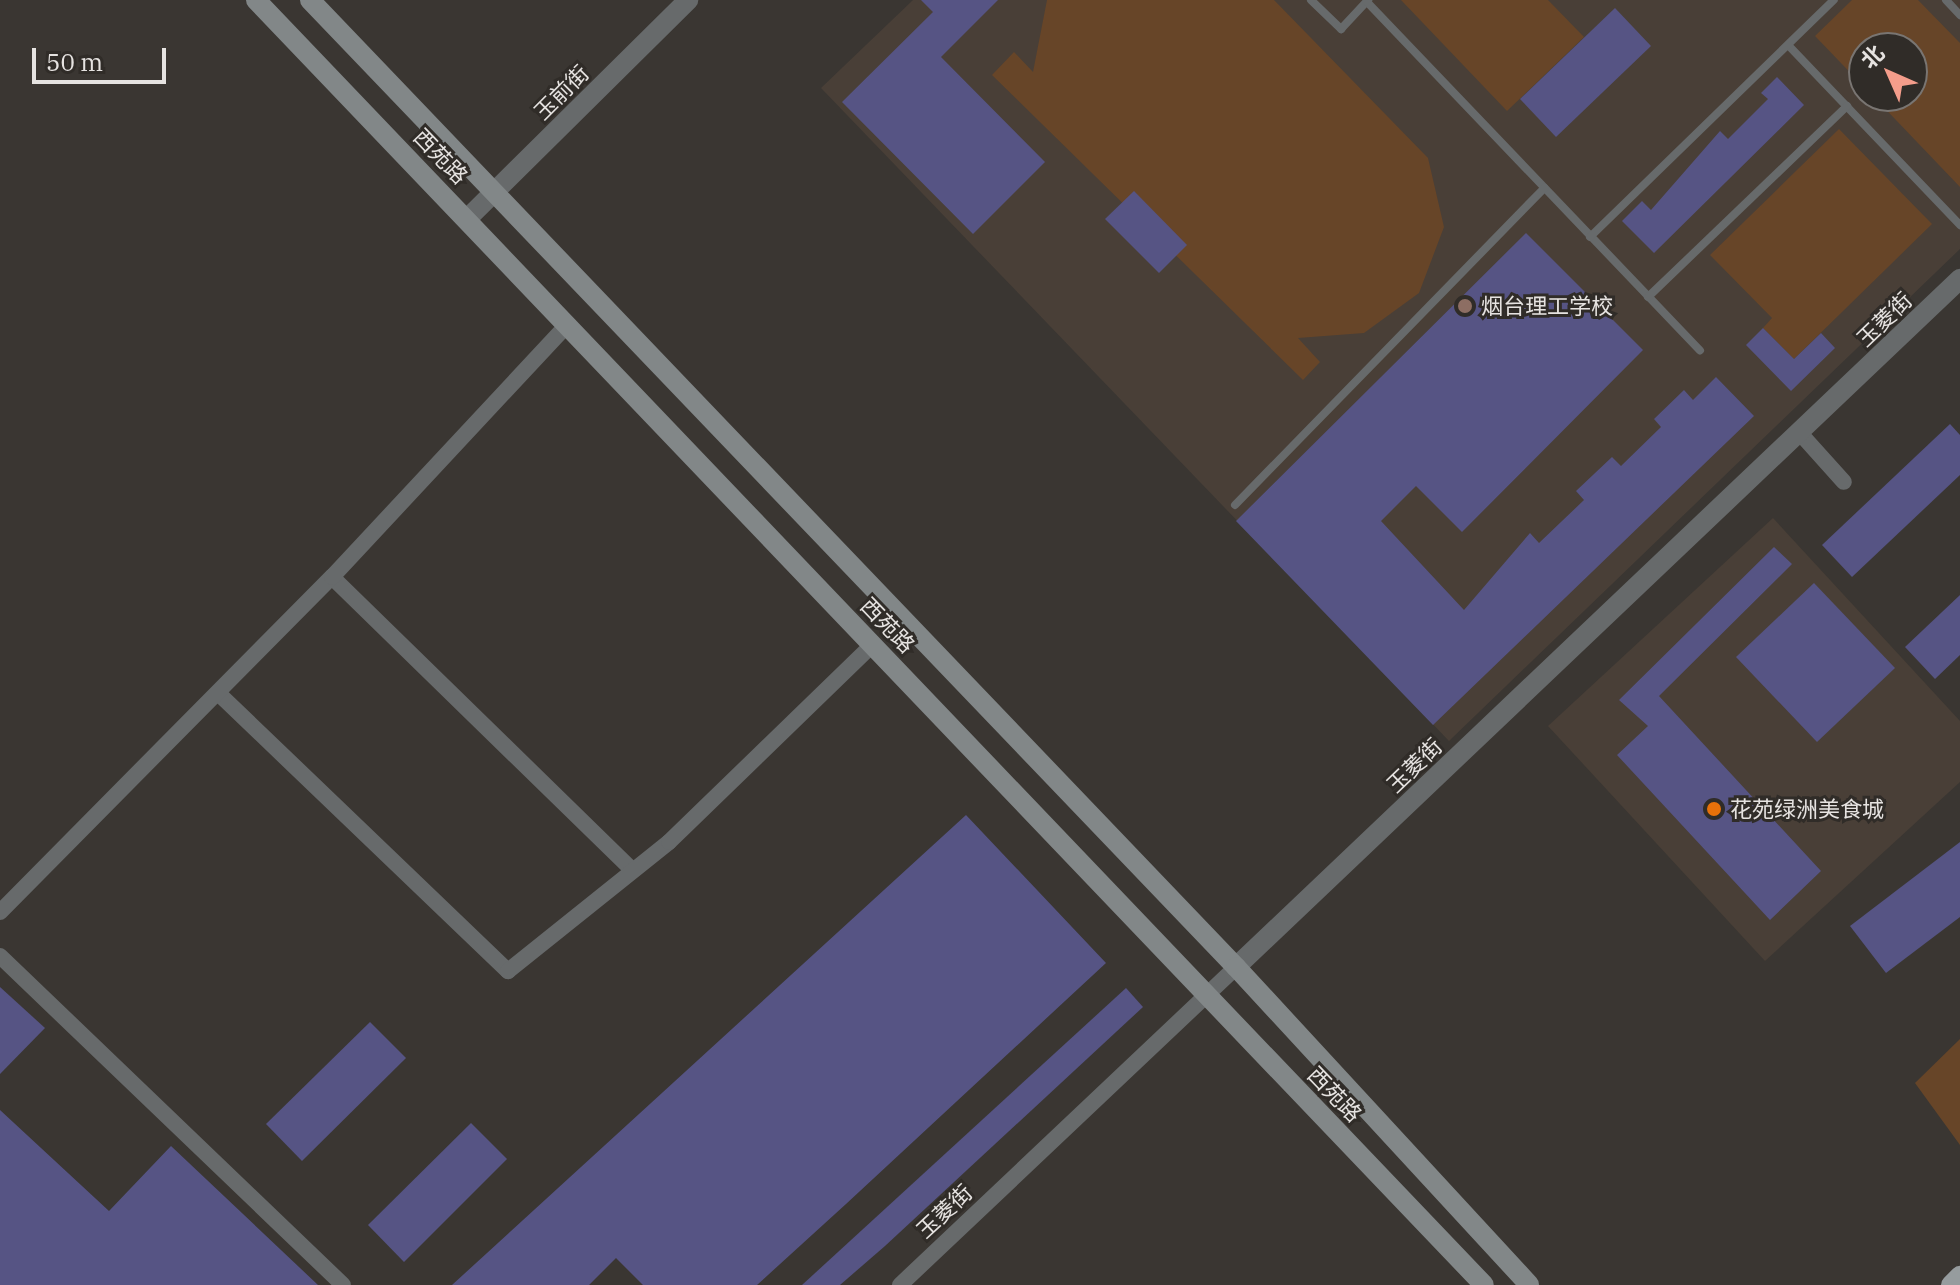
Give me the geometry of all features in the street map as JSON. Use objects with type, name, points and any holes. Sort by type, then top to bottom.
[{"type":"main road","name":"西苑路","points":[[256,0],[468,218],[1484,1285]]},
{"type":"main road","name":"西苑路","points":[[310,0],[1236,967],[1529,1285]]},
{"type":"main road","points":[[1951,1285],[1960,1276]]},
{"type":"street","name":"玉前街","points":[[468,218],[688,0]]},
{"type":"street","name":"玉菱街","points":[[900,1285],[1960,279]]},
{"type":"street","points":[[0,912],[332,577],[568,324]]},
{"type":"street","points":[[1799,432],[1844,482]]},
{"type":"street","points":[[332,577],[632,870]]},
{"type":"street","points":[[218,693],[508,971],[632,870],[873,644]]},
{"type":"street","points":[[0,956],[343,1285]]},
{"type":"lane","points":[[1311,0],[1341,29],[1368,1],[1700,351]]},
{"type":"lane","points":[[1590,237],[1834,0]]},
{"type":"lane","points":[[1946,0],[1960,15]]},
{"type":"lane","points":[[1789,46],[1960,225]]},
{"type":"lane","points":[[1648,297],[1847,106]]},
{"type":"lane","points":[[1235,505],[1544,188]]},
{"type":"shaded area","name":"烟台理工学校","points":[[913,0],[1960,0],[1960,249],[1449,741],[821,88]]},
{"type":"shaded area","points":[[1047,0],[1274,0],[1428,158],[1444,227],[1419,293],[1364,333],[1298,338],[1320,362],[1303,380],[992,75],[1014,52],[1033,72]]},
{"type":"shaded area","points":[[1401,0],[1548,0],[1584,37],[1507,111]]},
{"type":"shaded area","points":[[1852,0],[1918,0],[1960,43],[1960,187],[1888,112],[1928,112],[1928,32],[1848,32],[1848,70],[1815,36]]},
{"type":"shaded area","points":[[1839,129],[1932,224],[1794,359],[1763,328],[1772,318],[1710,255]]},
{"type":"shaded area","points":[[1773,518],[1960,721],[1960,782],[1765,961],[1548,726]]},
{"type":"shaded area","points":[[1960,1039],[1960,1145],[1915,1083]]},
{"type":"building","points":[[921,0],[998,0],[941,57],[1045,162],[973,234],[842,102],[933,12]]},
{"type":"building","points":[[1615,8],[1651,46],[1556,137],[1520,99]]},
{"type":"building","points":[[1777,77],[1804,105],[1654,253],[1622,221],[1642,201],[1651,210],[1720,131],[1728,139],[1768,99],[1761,93]]},
{"type":"building","points":[[1134,191],[1187,245],[1159,273],[1105,219]]},
{"type":"building","points":[[1526,233],[1643,350],[1462,532],[1416,486],[1381,521],[1464,610],[1530,533],[1539,543],[1584,500],[1576,491],[1612,457],[1621,466],[1661,427],[1654,419],[1684,390],[1693,400],[1716,377],[1754,416],[1433,725],[1236,521]]},
{"type":"building","points":[[1763,328],[1794,359],[1821,333],[1835,348],[1791,391],[1746,345]]},
{"type":"building","points":[[1950,424],[1960,435],[1960,475],[1852,577],[1822,545]]},
{"type":"building","points":[[1774,547],[1792,564],[1659,696],[1821,871],[1770,920],[1617,755],[1648,726],[1619,700]]},
{"type":"building","points":[[1814,583],[1895,668],[1817,742],[1736,657]]},
{"type":"building","points":[[1960,595],[1960,655],[1935,679],[1905,647]]},
{"type":"building","points":[[966,815],[1106,963],[846,1204],[757,1285],[643,1285],[616,1258],[589,1285],[452,1285]]},
{"type":"building","points":[[1960,842],[1960,917],[1886,973],[1850,926]]},
{"type":"building","points":[[0,987],[45,1028],[0,1074]]},
{"type":"building","points":[[1126,988],[1143,1007],[885,1246],[840,1285],[802,1285]]},
{"type":"building","points":[[370,1022],[406,1058],[302,1161],[266,1124]]},
{"type":"building","points":[[0,1110],[109,1211],[171,1146],[318,1285],[0,1285]]},
{"type":"building","points":[[471,1123],[507,1159],[404,1262],[368,1225]]},
{"type":"place","name":"烟台理工学校","points":[[1465,306]]},
{"type":"place","name":"花苑绿洲美食城","points":[[1714,809]]}]
